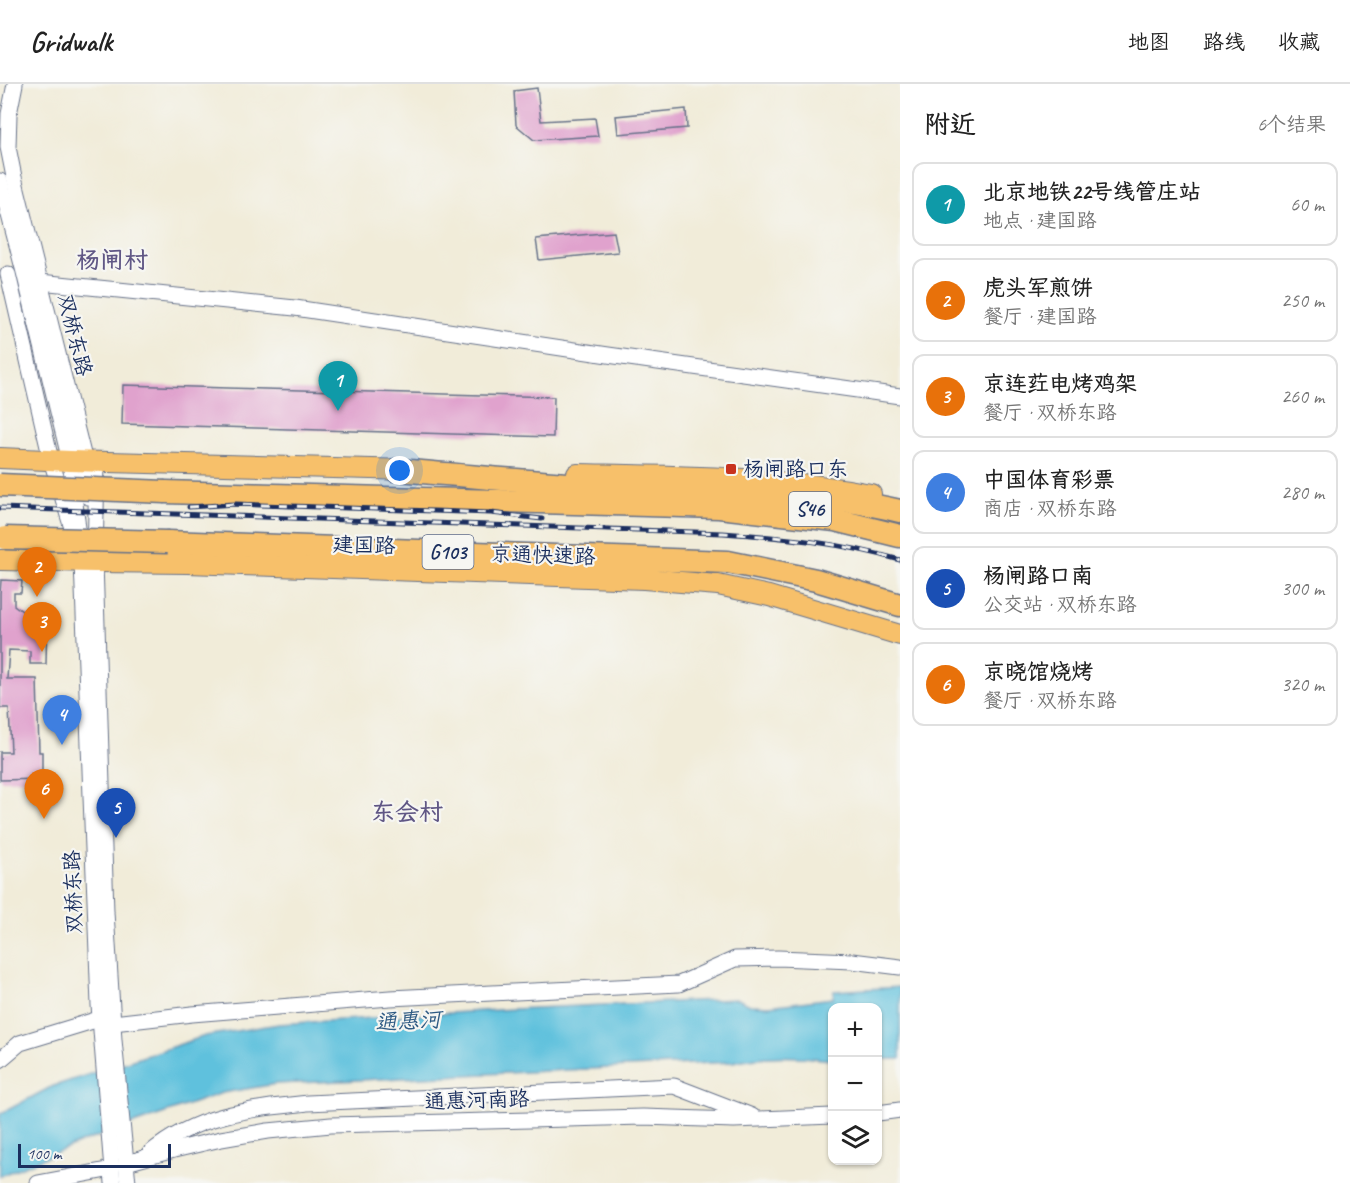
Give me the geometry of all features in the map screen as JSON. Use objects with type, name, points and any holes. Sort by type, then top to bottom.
[{"type":"highway","points":[[395,470],[601,486],[786,493],[873,504],[900,511]]},
{"type":"highway","points":[[0,485],[165,492],[719,507],[835,520],[900,536]]},
{"type":"highway","name":"S46","points":[[719,507],[828,510],[900,521]]},
{"type":"highway","name":"京通快速路","points":[[2,545],[168,542],[728,562],[816,580],[900,605]]},
{"type":"highway","points":[[728,562],[811,569],[900,589]]},
{"type":"main road","points":[[0,458],[732,478],[837,488],[900,500]]},
{"type":"main road","name":"建国路","points":[[2,545],[89,562],[200,563],[608,578],[718,585],[770,596],[900,635]]},
{"type":"street","name":"双桥东路","points":[[15,84],[9,114],[8,147],[40,282],[76,461],[89,562],[106,912],[107,1041],[117,1164],[128,1183]]},
{"type":"street","name":"双桥东路","points":[[0,181],[76,461],[89,562]]},
{"type":"street","points":[[4,274],[24,272]]},
{"type":"street","name":"双桥东路","points":[[4,274],[76,461]]},
{"type":"street","points":[[40,282],[295,308],[900,396]]},
{"type":"street","points":[[0,1060],[20,1043],[106,1021],[390,998],[679,984],[735,959],[852,961],[900,967]]},
{"type":"street","points":[[144,1158],[165,1140],[208,1120],[263,1107],[308,1103],[674,1086],[760,1119]]},
{"type":"street","points":[[882,1112],[900,1110]]},
{"type":"street","name":"通惠河南路","points":[[38,1183],[249,1134],[321,1126],[643,1117],[734,1120],[828,1116]]},
{"type":"water","name":"通惠河","points":[[900,987],[900,1059],[882,1059],[882,1003],[828,1003],[828,1060],[770,1057],[732,1062],[276,1084],[222,1093],[85,1141],[0,1176],[0,1114],[51,1087],[205,1036],[279,1024],[513,1009],[738,999],[750,1005],[769,1006],[833,998],[834,991]]},
{"type":"building","points":[[537,88],[541,121],[595,118],[598,136],[534,140],[516,125],[514,91]]},
{"type":"building","points":[[686,109],[687,128],[618,134],[616,116]]},
{"type":"building","points":[[614,232],[618,252],[539,260],[536,239]]},
{"type":"building","points":[[123,385],[554,397],[553,437],[122,424]]},
{"type":"building","points":[[1,580],[22,581],[21,593],[14,593],[14,605],[29,616],[47,616],[46,664],[30,664],[30,651],[9,650],[7,679],[37,679],[42,779],[0,780],[0,752],[11,752],[9,708],[0,708]]},
{"type":"railway","points":[[189,507],[235,504],[491,513],[542,519]]},
{"type":"railway","points":[[0,508],[723,533],[812,542],[856,549],[900,560]]},
{"type":"place","name":"北京地铁22号线管庄站","points":[[338,411]]},
{"type":"place","name":"杨闸路口东","points":[[731,469]]},
{"type":"place","name":"虎头军煎饼","points":[[37,597]]},
{"type":"place","name":"京连荭电烤鸡架","points":[[42,652]]},
{"type":"place","name":"中国体育彩票","points":[[62,745]]},
{"type":"place","name":"京晓馆烧烤","points":[[44,819]]},
{"type":"place","name":"杨闸路口南","points":[[116,838]]},
{"type":"district","name":"杨闸村","points":[[112,260]]},
{"type":"district","name":"东会村","points":[[407,812]]}]
